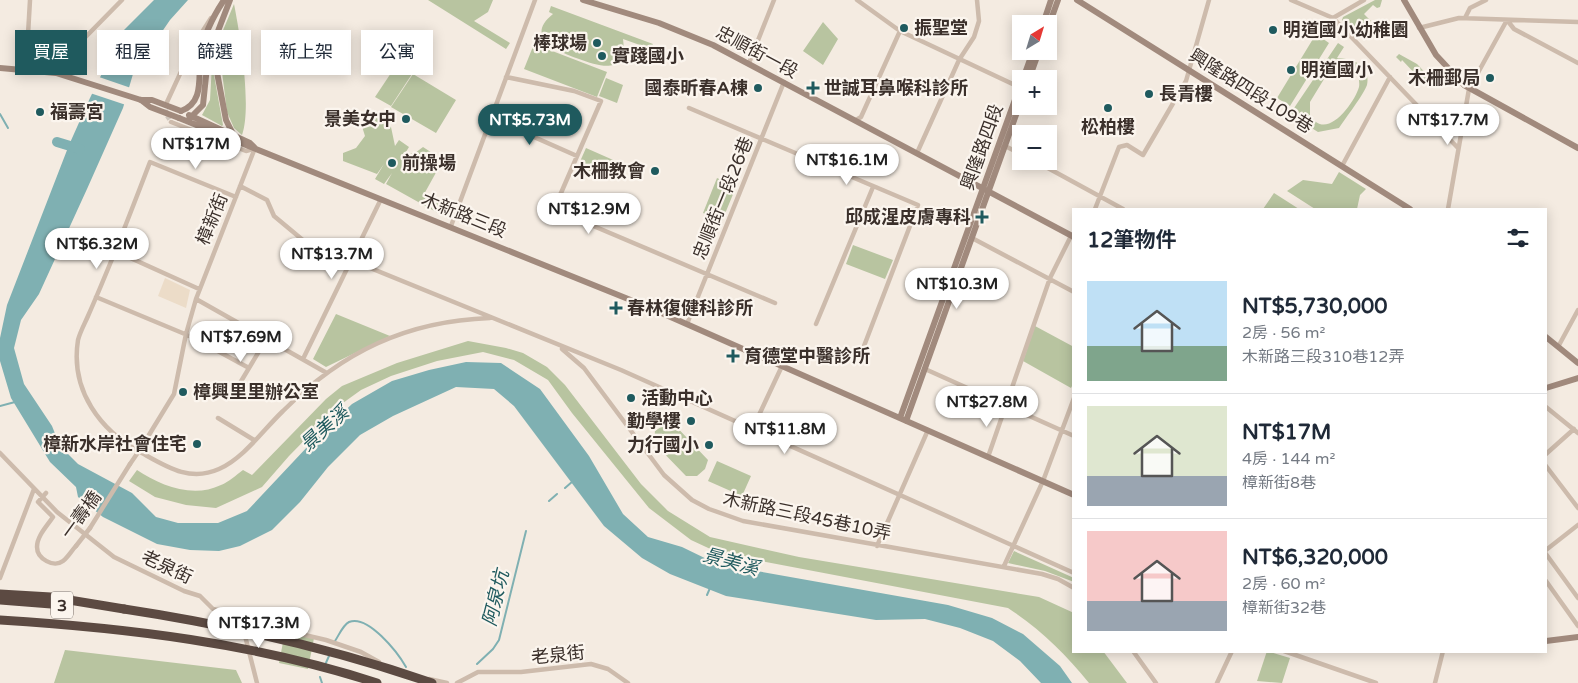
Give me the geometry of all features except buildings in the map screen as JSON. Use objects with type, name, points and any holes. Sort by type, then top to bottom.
[{"type":"highway","points":[[0,594],[51,597],[124,609]]},
{"type":"highway","name":"3","points":[[0,600],[124,609],[192,620],[314,646],[432,683]]},
{"type":"highway","name":"3","points":[[0,620],[77,625],[159,634],[259,652],[338,670],[377,683]]},
{"type":"main road","points":[[180,114],[191,106],[197,96],[201,53],[216,13],[224,0]]},
{"type":"main road","points":[[218,30],[230,0]]},
{"type":"main road","name":"忠順街一段","points":[[583,0],[691,35],[749,63],[1072,236]]},
{"type":"main road","points":[[1046,15],[1051,0]]},
{"type":"main road","points":[[1053,15],[1058,0]]},
{"type":"main road","name":"興隆路四段109巷","points":[[1077,0],[1408,208]]},
{"type":"main road","points":[[1404,0],[1419,28],[1440,60],[1469,89],[1578,148]]},
{"type":"main road","name":"木新路三段","points":[[0,68],[15,69]]},
{"type":"main road","name":"木新路三段","points":[[64,75],[141,100],[152,100],[255,148],[451,226],[687,324],[1072,494]]},
{"type":"main road","points":[[190,119],[203,105],[206,75]]},
{"type":"main road","points":[[218,75],[226,120],[234,136]]},
{"type":"main road","name":"興隆路四段","points":[[903,420],[925,369],[972,238],[997,150],[1012,110]]},
{"type":"main road","name":"興隆路四段","points":[[903,420],[986,190],[1016,115]]},
{"type":"main road","name":"木新路三段","points":[[190,119],[250,143],[255,148]]},
{"type":"main road","points":[[1547,339],[1578,363]]},
{"type":"main road","points":[[1547,388],[1578,378]]},
{"type":"main road","points":[[1547,641],[1578,637]]},
{"type":"street","points":[[28,30],[30,0]]},
{"type":"street","points":[[87,36],[122,0]]},
{"type":"street","points":[[451,226],[535,0]]},
{"type":"street","points":[[607,7],[610,0]]},
{"type":"street","points":[[749,63],[774,0]]},
{"type":"street","points":[[857,0],[900,31],[959,60],[1012,82]]},
{"type":"street","points":[[917,153],[959,60],[977,28],[979,10],[977,0]]},
{"type":"street","points":[[1095,208],[1116,151],[1121,144],[1127,145],[1144,155],[1186,81],[1209,0]]},
{"type":"street","points":[[1291,0],[1333,18],[1458,148]]},
{"type":"street","points":[[1333,18],[1364,0]]},
{"type":"street","points":[[1465,18],[1470,8],[1486,0]]},
{"type":"street","points":[[167,102],[192,48],[216,13]]},
{"type":"street","points":[[1419,28],[1452,19],[1465,18],[1578,22]]},
{"type":"street","points":[[1507,20],[1514,29],[1578,63]]},
{"type":"street","points":[[1448,208],[1469,89],[1507,20]]},
{"type":"street","points":[[856,120],[861,117],[900,31]]},
{"type":"street","points":[[506,77],[574,91],[601,101],[561,193],[551,208],[775,303]]},
{"type":"street","points":[[1342,166],[1390,77]]},
{"type":"street","name":"忠順街一段26巷","points":[[687,324],[784,82]]},
{"type":"street","points":[[688,108],[918,205],[864,346]]},
{"type":"street","points":[[491,118],[577,156]]},
{"type":"street","name":"木新路三段","points":[[171,122],[246,151],[255,148]]},
{"type":"street","points":[[997,150],[1005,146],[1012,150]]},
{"type":"street","name":"樟新街","points":[[186,334],[199,289],[255,148]]},
{"type":"street","points":[[236,197],[150,162],[78,339],[80,385],[94,414],[110,433],[134,449],[175,471],[189,475],[203,474],[230,464],[305,389],[325,372],[377,344],[412,329],[454,320],[494,319]]},
{"type":"street","points":[[1051,170],[1121,208]]},
{"type":"street","points":[[240,186],[267,200],[274,216],[304,241],[620,370],[1072,573]]},
{"type":"street","points":[[816,324],[873,187]]},
{"type":"street","points":[[303,359],[382,199]]},
{"type":"street","points":[[988,457],[1050,278],[1072,236]]},
{"type":"street","points":[[972,238],[1072,291]]},
{"type":"street","points":[[115,251],[199,289]]},
{"type":"street","points":[[96,298],[186,334],[249,368]]},
{"type":"street","points":[[196,299],[325,372]]},
{"type":"street","points":[[1558,347],[1578,310]]},
{"type":"street","name":"一壽橋","points":[[42,498],[38,502],[53,517],[40,534],[37,548],[38,553],[42,559],[55,563],[63,562],[97,519],[174,394],[186,334]]},
{"type":"street","points":[[231,398],[267,338]]},
{"type":"street","name":"木新路三段45巷10弄","points":[[555,344],[584,368],[664,475],[692,500],[709,509],[743,521],[1042,574],[1058,579],[1072,587]]},
{"type":"street","points":[[752,430],[782,366]]},
{"type":"street","points":[[925,369],[1072,435]]},
{"type":"street","points":[[1004,566],[1043,481],[1072,404]]},
{"type":"street","points":[[1547,408],[1576,431],[1547,453]]},
{"type":"street","points":[[218,418],[254,440]]},
{"type":"street","points":[[877,546],[928,430]]},
{"type":"street","name":"老泉街","points":[[0,453],[42,498],[114,556],[184,591],[200,596],[213,609],[229,613],[241,620],[326,640],[361,652],[377,662],[447,683]]},
{"type":"street","points":[[1547,467],[1578,508]]},
{"type":"street","points":[[0,578],[34,489]]},
{"type":"street","points":[[42,498],[46,493]]},
{"type":"street","points":[[1547,549],[1578,525]]},
{"type":"street","points":[[1547,555],[1578,598]]},
{"type":"street","points":[[1547,582],[1578,626]]},
{"type":"street","points":[[241,620],[257,683]]},
{"type":"street","points":[[1134,653],[1156,683]]},
{"type":"street","points":[[1217,683],[1231,653]]},
{"type":"street","points":[[1290,653],[1376,683]]},
{"type":"street","points":[[1435,683],[1442,653]]},
{"type":"street","name":"老泉街","points":[[457,683],[478,672],[521,672],[591,664],[600,665],[628,683]]},
{"type":"green space","points":[[428,0],[493,0],[488,12],[474,21],[510,43],[506,49]]},
{"type":"green space","points":[[1375,0],[1382,0],[1380,7],[1377,8],[1373,5],[1364,14],[1371,21],[1352,30],[1342,20],[1343,17]]},
{"type":"green space","points":[[234,4],[238,30],[223,30]]},
{"type":"green space","points":[[551,6],[653,44],[651,49],[623,39],[621,58],[611,66],[596,64],[562,52],[547,43],[543,37],[542,30],[545,23],[553,14],[549,12]]},
{"type":"green space","points":[[823,22],[838,39],[823,65],[803,51]]},
{"type":"green space","points":[[1316,34],[1329,43],[1290,106],[1277,98]]},
{"type":"green space","points":[[1338,43],[1344,47],[1337,58],[1354,61],[1366,72],[1367,85],[1339,128],[1318,132],[1310,127],[1302,111],[1296,119],[1290,114]],"holes":[[[1347,64],[1357,71],[1359,87],[1346,110],[1339,117],[1324,125],[1317,122],[1310,115],[1310,102],[1332,66]]]},
{"type":"green space","points":[[534,44],[607,72],[597,97],[524,69]]},
{"type":"green space","points":[[1399,54],[1417,64],[1434,82],[1444,80],[1441,83],[1431,85],[1425,79],[1421,80],[1402,60],[1401,62],[1396,57]]},
{"type":"green space","points":[[211,75],[214,75],[222,126],[202,115],[210,100]]},
{"type":"green space","points":[[222,75],[244,75],[246,107],[242,135],[234,128],[227,112]]},
{"type":"green space","points":[[390,75],[411,75],[391,106],[375,97]]},
{"type":"green space","points":[[412,75],[456,100],[436,133],[391,107]]},
{"type":"green space","points":[[606,78],[623,85],[617,103],[599,96]]},
{"type":"green space","points":[[366,111],[391,127],[395,146],[399,140],[409,147],[404,155],[415,153],[423,147],[443,160],[423,196],[430,203],[436,203],[441,198],[452,201],[445,217],[386,184],[392,173],[384,184],[375,179],[384,164],[377,174],[343,161],[343,153],[356,148],[365,136],[360,120]]},
{"type":"green space","points":[[586,148],[620,163],[613,181],[578,166]]},
{"type":"green space","points":[[1339,172],[1366,189],[1360,195],[1357,208],[1313,208],[1287,191],[1303,180],[1332,184]]},
{"type":"green space","points":[[717,178],[736,187],[722,221],[703,213]]},
{"type":"green space","points":[[1274,193],[1297,208],[1264,208]]},
{"type":"green space","points":[[853,245],[893,260],[885,279],[846,264]]},
{"type":"green space","points":[[336,314],[390,336],[326,367],[313,359]]},
{"type":"green space","points":[[1035,326],[1072,346],[1071,388],[1023,361]]},
{"type":"green space","points":[[468,341],[523,353],[547,367],[565,385],[641,484],[668,511],[710,537],[799,557],[1039,597],[1072,612],[1072,653],[1104,653],[1127,683],[1089,683],[1052,642],[1008,608],[719,553],[691,540],[649,508],[572,413],[548,380],[514,360],[483,352],[437,361],[391,376],[361,390],[336,408],[262,487],[216,508],[186,505],[155,497],[129,481],[137,470],[166,485],[199,491],[224,484],[243,470],[252,475],[326,399],[342,386],[397,363]]},
{"type":"green space","points":[[670,420],[708,460],[705,469],[697,476],[686,476],[654,443],[655,431],[661,427],[668,426],[666,424]]},
{"type":"green space","points":[[717,461],[751,476],[742,496],[708,481]]},
{"type":"green space","points":[[1014,551],[1072,577],[1072,581],[1045,571],[1008,563]]},
{"type":"green space","points":[[285,632],[314,638],[308,669],[279,663]]},
{"type":"green space","points":[[65,650],[236,670],[242,683],[54,683]]},
{"type":"green space","points":[[1266,653],[1290,658],[1282,683],[1257,681]]},
{"type":"shaded area","points":[[165,278],[190,290],[186,308],[158,296]]},
{"type":"water","points":[[154,0],[188,0],[163,30],[124,30]]},
{"type":"water","points":[[101,75],[133,75],[123,108],[87,189],[39,294],[21,320],[14,348],[24,384],[52,426],[60,446],[78,464],[132,493],[156,517],[178,523],[218,523],[247,511],[309,445],[352,404],[392,381],[429,370],[466,362],[501,363],[540,389],[589,456],[623,514],[648,537],[682,547],[717,564],[948,605],[992,618],[1023,634],[1060,666],[1072,683],[1041,683],[1020,661],[993,641],[960,628],[925,619],[876,620],[726,596],[670,574],[642,558],[604,526],[514,406],[494,389],[456,387],[393,416],[360,435],[328,467],[300,502],[272,530],[240,546],[219,551],[190,550],[157,544],[103,517],[78,497],[76,487],[50,462],[11,398],[0,361],[0,338],[7,305],[69,145]]},
{"type":"pier","points":[[99,77],[131,88],[126,105],[90,93]]},
{"type":"waterway","points":[[0,114],[8,128]]},
{"type":"waterway","points":[[57,142],[80,149]]},
{"type":"waterway","points":[[0,406],[15,402]]},
{"type":"waterway","name":"阿泉坑","points":[[565,488],[573,481]]},
{"type":"waterway","name":"阿泉坑","points":[[549,501],[557,494]]},
{"type":"waterway","name":"阿泉坑","points":[[477,664],[493,649],[499,640],[526,531]]},
{"type":"waterway","points":[[707,595],[710,588]]},
{"type":"waterway","name":"阿泉坑","points":[[335,641],[347,623],[357,621],[365,624],[382,636],[406,667]]},
{"type":"waterway","name":"阿泉坑","points":[[325,665],[329,656]]},
{"type":"waterway","name":"阿泉坑","points":[[320,677],[322,683]]},
{"type":"tunnel","points":[[166,103],[166,114],[171,122]]},
{"type":"place","name":"振聖堂","points":[[904,28]]},
{"type":"place","name":"明道國小幼稚園","points":[[1273,30]]},
{"type":"place","name":"棒球場","points":[[597,43]]},
{"type":"place","name":"實踐國小","points":[[602,56]]},
{"type":"place","name":"明道國小","points":[[1291,70]]},
{"type":"place","name":"木柵郵局","points":[[1490,78]]},
{"type":"place","name":"國泰昕春A棟","points":[[758,88]]},
{"type":"place","name":"世誠耳鼻喉科診所","points":[[813,88]]},
{"type":"place","name":"長青樓","points":[[1149,94]]},
{"type":"place","name":"松柏樓","points":[[1108,108]]},
{"type":"place","name":"福壽宮","points":[[40,112]]},
{"type":"place","name":"景美女中","points":[[406,119]]},
{"type":"place","name":"前操場","points":[[392,163]]},
{"type":"place","name":"木柵教會","points":[[655,171]]},
{"type":"place","name":"邱成湦皮膚專科","points":[[982,217]]},
{"type":"place","name":"春林復健科診所","points":[[616,308]]},
{"type":"place","name":"育德堂中醫診所","points":[[733,356]]},
{"type":"place","name":"樟興里里辦公室","points":[[183,392]]},
{"type":"place","name":"活動中心","points":[[631,398]]},
{"type":"place","name":"勤學樓","points":[[691,421]]},
{"type":"place","name":"樟新水岸社會住宅","points":[[197,444]]},
{"type":"place","name":"力行國小","points":[[709,445]]},
{"type":"water label","name":"景美溪","points":[[324,428]]},
{"type":"water label","name":"景美溪","points":[[731,561]]}]
